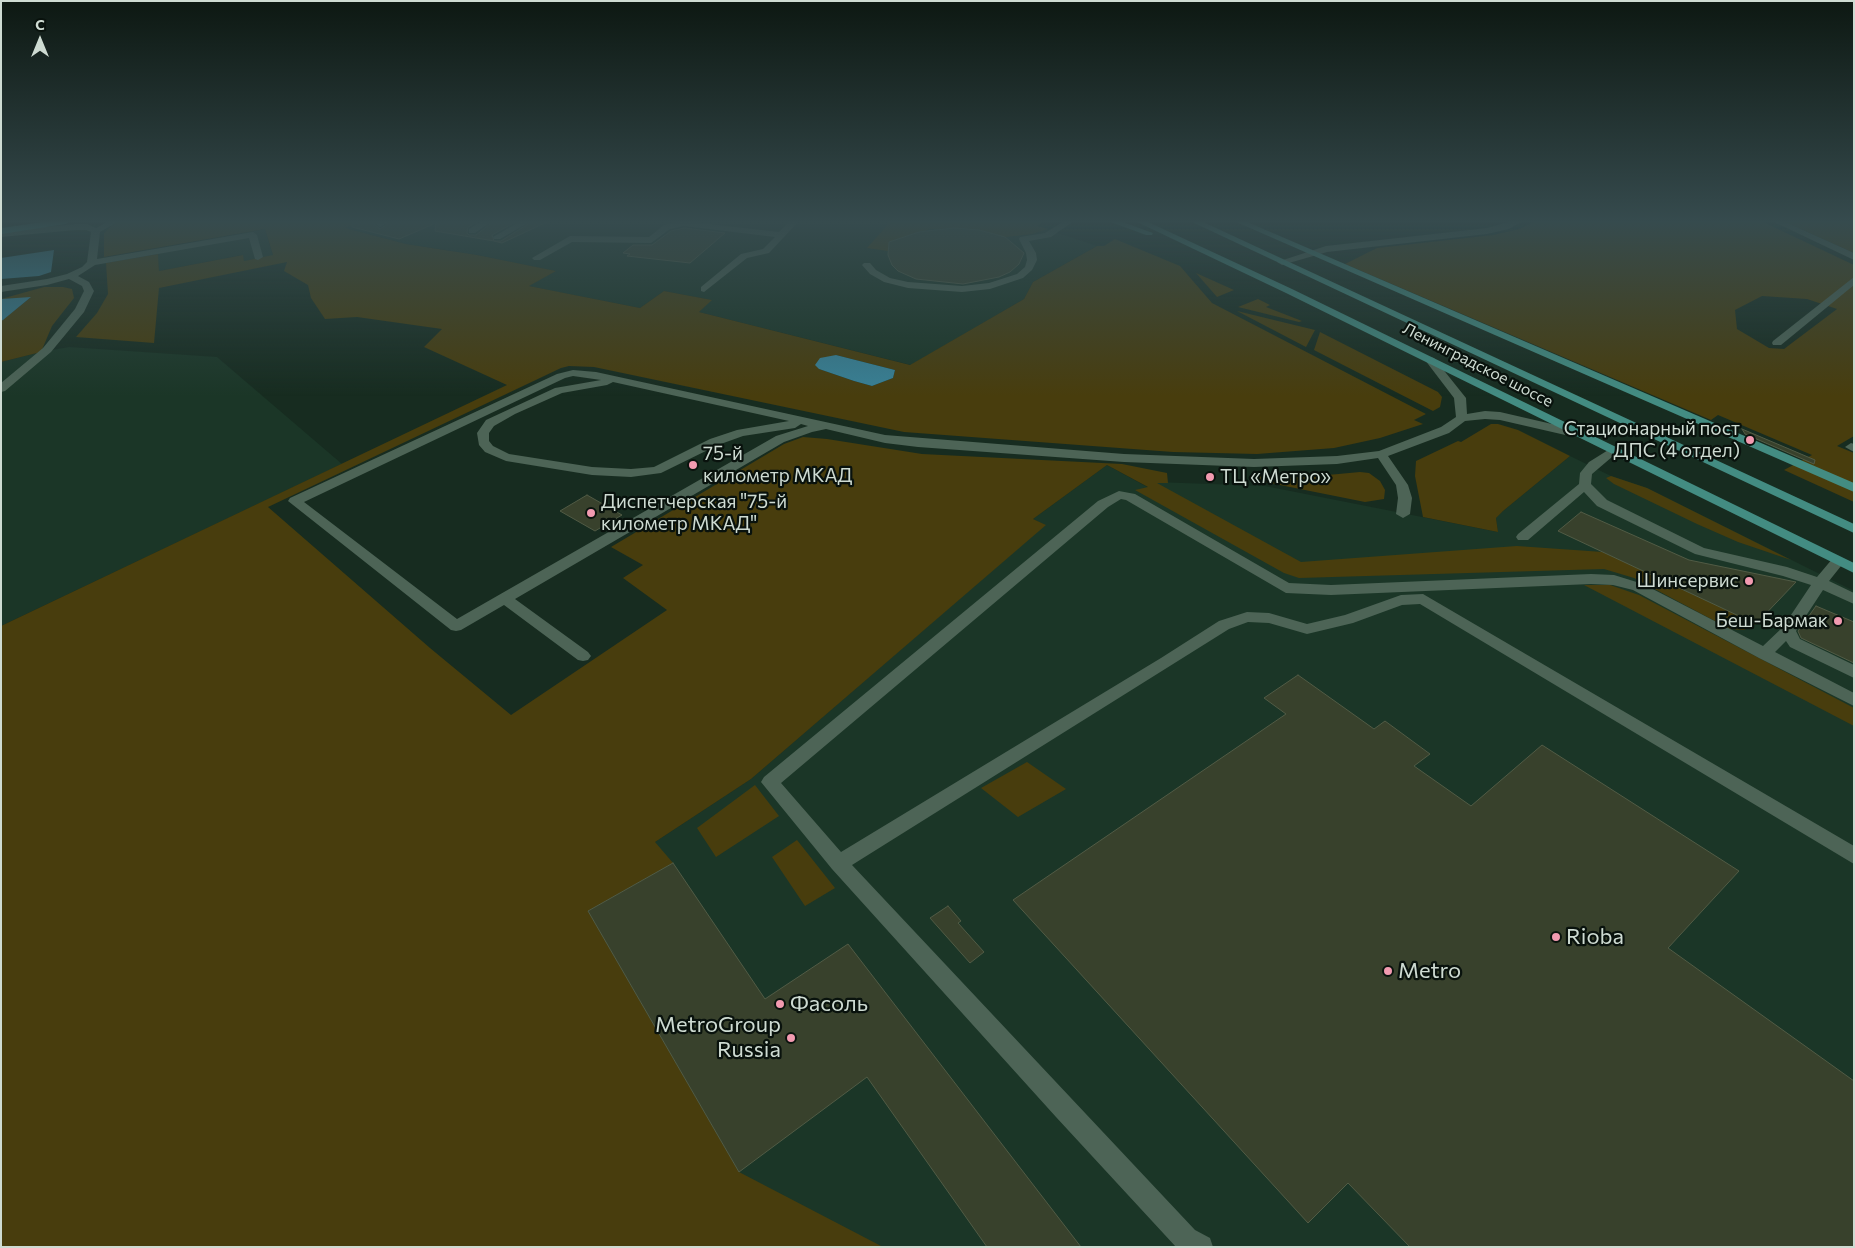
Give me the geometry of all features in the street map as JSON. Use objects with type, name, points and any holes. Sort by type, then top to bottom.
[{"type":"main road","name":"Ленинградское шоссе","points":[[1262,279],[1854,569]]},
{"type":"main road","name":"Ленинградское шоссе","points":[[1319,279],[1854,529]]},
{"type":"main road","points":[[1372,279],[1854,488]]},
{"type":"street","points":[[1,289],[58,279]]},
{"type":"street","points":[[1,389],[47,350],[80,310],[89,291],[86,284],[76,279]]},
{"type":"street","points":[[704,289],[716,279]]},
{"type":"street","points":[[886,279],[908,285],[962,289],[990,286],[1010,279]]},
{"type":"street","points":[[1777,343],[1854,280]]},
{"type":"street","points":[[1430,360],[1460,398],[1462,418]]},
{"type":"street","points":[[825,426],[809,429],[780,439],[456,626],[295,501],[561,376],[584,374],[807,423],[825,426],[918,444],[1124,458],[1254,463],[1300,463],[1337,460],[1381,454],[1445,430],[1462,418],[1485,415],[1500,416],[1574,433]]},
{"type":"street","points":[[626,382],[602,382],[559,390],[490,423],[483,433],[483,442],[489,449],[506,456],[592,471],[631,473],[657,470],[714,442],[741,433],[807,423]]},
{"type":"street","points":[[1524,537],[1585,485],[1586,473],[1593,465],[1613,451]]},
{"type":"street","points":[[1381,454],[1402,485],[1405,498],[1404,514]]},
{"type":"street","points":[[1585,485],[1602,503],[1700,551],[1787,572],[1820,583],[1854,599]]},
{"type":"street","points":[[1201,1247],[1186,1239],[1105,1153],[839,863],[770,782],[1103,504],[1119,494],[1130,497],[1286,588],[1332,590],[1591,579],[1614,580],[1638,587],[1854,700]]},
{"type":"street","points":[[1764,654],[1788,631],[1820,583],[1838,561]]},
{"type":"street","points":[[504,598],[583,656]]},
{"type":"street","points":[[839,863],[1167,662],[1224,625],[1247,617],[1269,618],[1307,628],[1348,619],[1401,600],[1424,599],[1854,856]]},
{"type":"street","points":[[1788,631],[1795,642],[1854,672]]},
{"type":"shaded area","points":[[107,279],[202,279],[159,288],[154,343],[76,337],[97,313],[108,294]]},
{"type":"shaded area","points":[[298,279],[541,279],[529,286],[640,308],[664,291],[712,300],[699,312],[910,365],[1024,299],[1033,282],[1038,279],[1191,279],[1212,303],[1426,414],[1414,420],[1423,424],[1380,438],[1334,448],[1257,454],[1173,452],[904,432],[594,367],[569,366],[561,368],[268,507],[430,648],[511,715],[667,610],[623,578],[643,565],[611,547],[784,444],[803,437],[922,454],[1122,464],[1167,473],[1168,483],[1157,483],[1301,562],[1517,546],[1603,552],[1756,624],[1744,630],[1730,629],[1634,578],[1604,569],[1299,578],[1284,573],[1135,490],[1148,487],[1107,465],[1033,519],[1046,525],[751,779],[655,842],[673,863],[588,911],[739,1172],[883,1247],[1,1247],[1,626],[507,385],[424,347],[442,329],[357,317],[325,319],[311,298],[308,285]],"holes":[[[836,355],[895,370],[893,378],[872,386],[819,369]]]},
{"type":"shaded area","points":[[540,279],[1038,279],[1033,282],[1024,299],[911,365],[699,312],[711,300],[664,291],[640,308],[528,286]]},
{"type":"shaded area","points":[[1201,279],[1210,279],[1234,290],[1217,297]]},
{"type":"shaded area","points":[[1381,279],[1854,279],[1854,436],[1837,446],[1854,453],[1854,502],[1784,470],[1812,455],[1718,415],[1711,420]],"holes":[[[1762,296],[1807,299],[1837,309],[1784,349],[1769,348],[1737,329],[1735,310]]]},
{"type":"shaded area","points":[[44,287],[72,289],[74,298],[52,326],[41,352],[1,362],[1,321],[30,298],[1,299]]},
{"type":"shaded area","points":[[1258,299],[1270,305],[1266,307],[1302,321],[1299,322],[1238,307]]},
{"type":"shaded area","points":[[1237,311],[1315,330],[1306,347]]},
{"type":"shaded area","points":[[1320,332],[1438,392],[1442,397],[1440,407],[1433,411],[1314,350]]},
{"type":"shaded area","points":[[69,347],[217,357],[342,464],[1,626],[1,362]]},
{"type":"shaded area","points":[[1491,424],[1498,424],[1518,430],[1570,456],[1496,518],[1498,532],[1423,517],[1415,476],[1416,461],[1458,441],[1461,442]]},
{"type":"shaded area","points":[[1570,456],[1611,476],[1647,488],[1854,591],[1854,1247],[447,1247],[571,897],[751,779],[1045,525],[1033,519],[1107,465],[1149,488],[1156,482],[1265,486],[1498,532],[1496,518]]},
{"type":"shaded area","points":[[1360,472],[1369,473],[1380,481],[1385,490],[1384,499],[1365,502],[1255,480],[1255,476],[1306,477]]},
{"type":"shaded area","points":[[1611,476],[1647,488],[1791,560],[1738,542],[1697,524],[1614,484],[1606,478]]},
{"type":"shaded area","points":[[1584,585],[1610,585],[1639,595],[1854,708],[1854,726]]},
{"type":"shaded area","points":[[1027,762],[1066,789],[1018,817],[981,788]]},
{"type":"shaded area","points":[[755,785],[779,816],[716,857],[697,828]]},
{"type":"shaded area","points":[[797,840],[835,888],[805,906],[772,857]]},
{"type":"water","points":[[31,297],[3,320],[1,321],[1,299]]},
{"type":"water","points":[[836,355],[895,370],[893,378],[872,386],[819,369],[815,365],[820,358]]},
{"type":"building","points":[[918,279],[987,279],[963,284]]},
{"type":"building","points":[[1742,429],[1815,460],[1814,464],[1745,434]]},
{"type":"building","name":"Диспетчерская \"75-й километр МКАД\"","points":[[587,495],[622,515],[595,531],[560,511]]},
{"type":"building","points":[[1581,512],[1689,560],[1796,582],[1756,624],[1558,531]]},
{"type":"building","points":[[1816,606],[1854,622],[1854,663],[1801,638],[1798,631]]},
{"type":"building","name":"Metro","points":[[1298,675],[1374,729],[1385,721],[1430,754],[1414,766],[1471,806],[1542,745],[1739,871],[1668,948],[1854,1081],[1854,1247],[1410,1247],[1348,1183],[1308,1223],[1013,900],[1286,714],[1264,698]]},
{"type":"building","name":"MetroGroup Russia","points":[[673,863],[765,999],[848,944],[1081,1247],[987,1247],[867,1077],[739,1172],[588,911]]},
{"type":"building","points":[[948,906],[961,921],[958,923],[984,952],[970,963],[930,918]]},
{"type":"place","name":"Стационарный пост ДПС (4 отдел)","points":[[1750,440]]},
{"type":"place","name":"75-й километр МКАД","points":[[693,465]]},
{"type":"place","name":"ТЦ «Метро»","points":[[1210,477]]},
{"type":"place","name":"Диспетчерская \"75-й километр МКАД\"","points":[[591,513]]},
{"type":"place","name":"Шинсервис","points":[[1749,581]]},
{"type":"place","name":"Беш-Бармак","points":[[1838,621]]},
{"type":"place","name":"Rioba","points":[[1556,937]]},
{"type":"place","name":"Metro","points":[[1388,971]]},
{"type":"place","name":"Фасоль","points":[[780,1004]]},
{"type":"place","name":"MetroGroup Russia","points":[[791,1038]]}]
